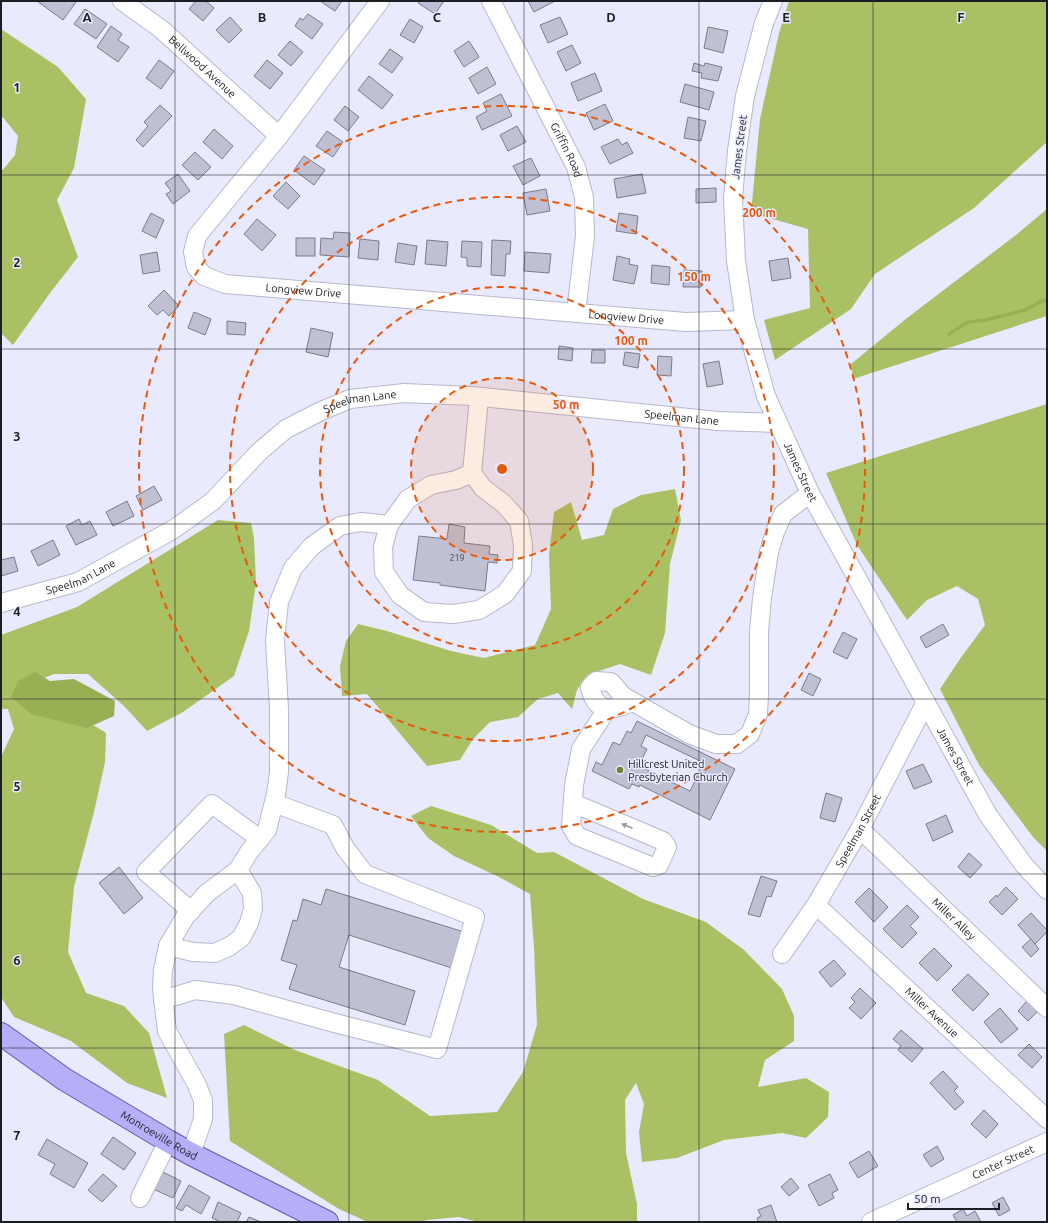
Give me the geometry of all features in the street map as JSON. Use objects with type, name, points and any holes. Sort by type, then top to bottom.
[{"type":"main road","name":"Monroeville Road","points":[[1,1034],[64,1079],[168,1141],[327,1222]]},
{"type":"street","name":"Bellwood Avenue","points":[[122,1],[161,29],[279,136]]},
{"type":"street","name":"Longview Drive","points":[[380,1],[279,136],[197,236],[193,252],[196,267],[204,276],[225,284],[686,322],[745,320]]},
{"type":"street","name":"Griffin Road","points":[[490,1],[576,167],[584,197],[585,236],[576,313]]},
{"type":"street","name":"James Street","points":[[772,1],[764,23],[745,96],[737,151],[734,198],[736,261],[745,320],[766,396],[810,493],[988,815],[1024,865],[1047,890]]},
{"type":"street","name":"Speelman Lane","points":[[1,603],[78,582],[174,529],[213,501],[259,452],[286,428],[350,399],[404,393],[479,398],[718,421],[778,423]]},
{"type":"street","points":[[472,473],[456,480],[430,485],[408,499],[389,525],[383,547],[384,572],[400,595],[424,612],[453,614],[479,610],[505,594],[522,571],[523,546],[519,521],[504,504],[483,488],[472,473],[479,398]]},
{"type":"street","points":[[633,702],[616,708],[607,709],[600,706],[591,694],[590,687],[596,681],[611,682],[622,696],[633,702],[689,734],[716,744],[737,744],[750,734],[758,714],[759,632],[762,598],[769,552],[775,532],[783,514],[810,493]]},
{"type":"street","points":[[191,1154],[203,1119],[203,1100],[196,1083],[167,1031],[162,989],[163,970],[168,946],[190,911],[207,893],[238,870],[267,830],[274,803],[279,772],[279,709],[275,640],[279,602],[293,568],[312,546],[340,526],[361,522],[389,525]]},
{"type":"street","name":"Speelman Street","points":[[782,954],[816,905],[860,829],[926,702]]},
{"type":"street","points":[[573,803],[663,841],[667,847],[659,865],[653,867],[577,836],[571,826],[574,785],[581,749],[607,709]]},
{"type":"street","points":[[163,1000],[195,990],[234,995],[437,1049],[475,917],[364,874],[345,848],[333,825],[274,803]]},
{"type":"street","points":[[190,911],[146,872],[212,804],[260,839]]},
{"type":"street","name":"Miller Alley","points":[[860,829],[1047,1008]]},
{"type":"street","points":[[168,946],[193,952],[215,953],[230,946],[241,938],[249,924],[253,909],[252,893],[238,870]]},
{"type":"street","name":"Miller Avenue","points":[[816,905],[1047,1120]]},
{"type":"street","points":[[140,1198],[168,1141]]},
{"type":"street","name":"Center Street","points":[[871,1222],[1047,1142]]},
{"type":"shaded area","points":[[789,1],[1047,1],[1047,142],[974,208],[875,274],[851,309],[775,360],[764,320],[810,308],[808,229],[751,213],[760,119],[779,33]]},
{"type":"shaded area","points":[[1,29],[58,67],[86,99],[74,168],[57,200],[78,257],[13,345],[1,333],[1,172],[15,155],[18,136],[1,115]]},
{"type":"shaded area","points":[[1047,209],[1047,316],[853,379],[851,364],[907,318],[1016,235]]},
{"type":"shaded area","points":[[1047,404],[1047,851],[1033,837],[979,765],[940,689],[985,625],[978,599],[957,586],[927,600],[907,620],[857,545],[826,473]]},
{"type":"shaded area","points":[[675,489],[681,520],[670,564],[665,633],[651,675],[620,664],[587,675],[577,690],[572,709],[558,693],[538,699],[518,717],[490,722],[473,739],[460,760],[427,766],[367,694],[342,696],[340,666],[346,641],[358,624],[387,631],[451,651],[484,658],[535,645],[551,609],[549,554],[554,512],[571,502],[582,540],[604,535],[613,509],[641,495]]},
{"type":"shaded area","points":[[218,520],[251,523],[254,538],[256,583],[249,631],[234,676],[183,712],[147,731],[125,707],[88,674],[54,674],[32,683],[63,706],[106,733],[105,762],[94,812],[74,887],[68,952],[86,993],[124,1006],[149,1033],[167,1098],[127,1083],[71,1041],[14,1017],[1,997],[1,757],[14,729],[8,709],[1,709],[1,635],[77,607]]},
{"type":"shaded area","points":[[35,672],[50,681],[74,679],[115,701],[114,716],[87,728],[31,714],[11,697],[18,681]]},
{"type":"shaded area","points":[[431,806],[491,825],[537,853],[554,852],[643,899],[706,922],[744,950],[782,989],[794,1016],[794,1041],[765,1060],[758,1087],[806,1078],[829,1092],[828,1117],[806,1138],[782,1133],[724,1140],[677,1158],[642,1162],[639,1132],[644,1104],[636,1083],[625,1100],[626,1153],[637,1204],[637,1222],[479,1222],[459,1217],[420,1222],[368,1222],[339,1209],[230,1141],[224,1034],[244,1025],[295,1050],[378,1080],[430,1116],[497,1112],[523,1072],[537,1025],[530,894],[497,876],[454,856],[428,838],[411,816]]},
{"type":"building","points":[[37,1],[74,1],[76,2],[63,20]]},
{"type":"building","points":[[196,1],[206,1],[214,8],[203,21],[189,9]]},
{"type":"building","points":[[320,1],[342,1],[335,11]]},
{"type":"building","points":[[420,1],[444,1],[435,14],[418,3]]},
{"type":"building","points":[[528,1],[555,1],[534,12]]},
{"type":"building","points":[[85,9],[107,24],[96,39],[74,24]]},
{"type":"building","points":[[308,14],[323,24],[312,39],[295,26],[300,18],[303,20]]},
{"type":"building","points":[[230,17],[242,30],[229,43],[216,30]]},
{"type":"building","points":[[560,17],[568,34],[548,43],[540,25]]},
{"type":"building","points":[[410,19],[423,27],[414,43],[400,35]]},
{"type":"building","points":[[111,26],[122,34],[118,40],[129,47],[118,62],[97,47]]},
{"type":"building","points":[[708,27],[728,31],[723,53],[704,48]]},
{"type":"building","points":[[290,41],[303,52],[291,66],[278,55]]},
{"type":"building","points":[[469,41],[479,57],[464,67],[454,51]]},
{"type":"building","points":[[572,45],[581,63],[566,71],[557,52]]},
{"type":"building","points":[[390,49],[403,58],[392,73],[379,64]]},
{"type":"building","points":[[159,60],[174,71],[161,89],[146,78]]},
{"type":"building","points":[[267,60],[283,73],[270,89],[254,76]]},
{"type":"building","points":[[694,63],[704,66],[705,63],[722,67],[718,81],[701,78],[702,73],[692,71]]},
{"type":"building","points":[[487,67],[496,84],[478,94],[469,78]]},
{"type":"building","points":[[595,73],[602,91],[578,101],[571,83]]},
{"type":"building","points":[[369,76],[393,95],[382,109],[358,90]]},
{"type":"building","points":[[685,84],[714,92],[709,110],[680,102]]},
{"type":"building","points":[[501,94],[512,116],[482,130],[476,117],[487,111],[483,103]]},
{"type":"building","points":[[605,104],[613,121],[594,130],[586,113]]},
{"type":"building","points":[[160,105],[172,116],[143,147],[136,140],[148,126],[144,122]]},
{"type":"building","points":[[345,106],[359,117],[348,131],[334,120]]},
{"type":"building","points":[[688,117],[706,121],[701,141],[684,138]]},
{"type":"building","points":[[517,126],[526,142],[508,151],[500,135]]},
{"type":"building","points":[[214,129],[233,146],[222,159],[203,142]]},
{"type":"building","points":[[327,131],[343,142],[333,157],[316,146]]},
{"type":"building","points":[[618,139],[622,145],[627,142],[633,153],[610,164],[601,147]]},
{"type":"building","points":[[195,152],[211,167],[198,180],[182,165]]},
{"type":"building","points":[[304,156],[325,170],[314,185],[294,170]]},
{"type":"building","points":[[531,158],[540,176],[523,185],[513,166]]},
{"type":"building","points":[[178,174],[190,191],[173,204],[166,194],[171,191],[165,183]]},
{"type":"building","points":[[642,174],[646,193],[617,198],[614,179]]},
{"type":"building","points":[[286,182],[300,196],[288,209],[273,196]]},
{"type":"building","points":[[716,188],[716,202],[696,203],[696,189]]},
{"type":"building","points":[[546,189],[550,211],[527,215],[523,193]]},
{"type":"building","points":[[151,213],[164,220],[156,238],[142,231]]},
{"type":"building","points":[[619,213],[638,216],[636,234],[616,231]]},
{"type":"building","points":[[257,219],[276,235],[262,251],[244,234]]},
{"type":"building","points":[[334,232],[350,233],[349,257],[320,255],[321,238],[333,239]]},
{"type":"building","points":[[296,238],[315,238],[315,256],[296,256]]},
{"type":"building","points":[[360,239],[379,241],[378,260],[358,258]]},
{"type":"building","points":[[427,240],[448,242],[446,266],[425,264]]},
{"type":"building","points":[[492,240],[511,241],[510,254],[506,254],[505,276],[491,275]]},
{"type":"building","points":[[462,241],[482,242],[481,267],[467,266],[467,258],[461,257]]},
{"type":"building","points":[[398,243],[417,246],[414,265],[395,262]]},
{"type":"building","points":[[157,252],[160,271],[143,274],[140,255]]},
{"type":"building","points":[[525,252],[551,254],[549,273],[524,271]]},
{"type":"building","points":[[617,256],[630,259],[629,264],[638,266],[634,284],[613,280]]},
{"type":"building","points":[[788,258],[791,278],[772,281],[769,261]]},
{"type":"building","points":[[652,265],[670,267],[669,285],[651,283]]},
{"type":"building","points":[[684,270],[702,271],[701,287],[683,287]]},
{"type":"building","points":[[164,290],[179,306],[169,316],[163,310],[157,315],[148,306]]},
{"type":"building","points":[[194,312],[211,319],[205,335],[188,328]]},
{"type":"building","points":[[227,321],[246,323],[245,335],[227,334]]},
{"type":"building","points":[[311,328],[333,333],[328,357],[306,352]]},
{"type":"building","points":[[559,346],[573,348],[572,361],[558,359]]},
{"type":"building","points":[[592,350],[605,350],[605,363],[591,363]]},
{"type":"building","points":[[625,352],[640,354],[638,368],[623,365]]},
{"type":"building","points":[[658,356],[672,357],[671,376],[657,375]]},
{"type":"building","points":[[719,361],[723,384],[707,387],[703,364]]},
{"type":"building","points":[[154,486],[162,500],[143,510],[136,496]]},
{"type":"building","points":[[127,501],[134,516],[113,526],[106,512]]},
{"type":"building","points":[[79,519],[82,525],[90,521],[97,535],[76,545],[66,526]]},
{"type":"building","points":[[449,524],[465,527],[464,543],[490,546],[489,554],[498,555],[497,563],[488,562],[485,591],[413,580],[419,536],[447,539]]},
{"type":"building","points":[[53,540],[60,555],[38,566],[31,551]]},
{"type":"building","points":[[14,557],[18,571],[1,576],[1,560]]},
{"type":"building","points":[[943,624],[949,635],[926,648],[920,637]]},
{"type":"building","points":[[843,632],[857,639],[847,659],[833,652]]},
{"type":"building","points":[[809,673],[821,679],[813,696],[801,690]]},
{"type":"building","name":"Hillcrest United Presbyterian Church","points":[[637,721],[735,769],[710,820],[640,785],[639,787],[632,784],[629,789],[592,771],[596,762],[602,765],[613,742],[620,745],[627,731],[631,733]],"holes":[[[646,735],[704,763],[690,791],[643,768],[646,761],[642,759],[647,749],[641,746]]]},
{"type":"building","points":[[923,764],[932,782],[914,789],[906,771]]},
{"type":"building","points":[[826,793],[842,798],[835,822],[820,818]]},
{"type":"building","points":[[946,815],[953,832],[933,841],[926,824]]},
{"type":"building","points":[[969,853],[982,865],[970,878],[958,867]]},
{"type":"building","points":[[119,867],[143,898],[124,914],[99,883]]},
{"type":"building","points":[[761,876],[777,881],[771,897],[767,896],[760,917],[748,914]]},
{"type":"building","points":[[1006,887],[1018,899],[1002,915],[989,902],[996,895],[997,897]]},
{"type":"building","points":[[869,888],[888,907],[874,922],[855,902]]},
{"type":"building","points":[[326,889],[464,932],[452,968],[349,935],[339,967],[415,991],[405,1025],[289,989],[297,965],[281,960],[293,920],[297,921],[303,899],[321,905]]},
{"type":"building","points":[[907,905],[919,917],[910,926],[917,933],[902,948],[883,929]]},
{"type":"building","points":[[1031,913],[1047,930],[1047,932],[1035,944],[1018,925]]},
{"type":"building","points":[[1031,939],[1039,949],[1031,957],[1022,947]]},
{"type":"building","points":[[934,948],[952,966],[937,981],[919,963]]},
{"type":"building","points":[[834,960],[846,974],[831,987],[819,972]]},
{"type":"building","points":[[968,974],[989,994],[973,1011],[952,990]]},
{"type":"building","points":[[860,988],[876,1003],[861,1019],[849,1008],[855,1002],[851,998]]},
{"type":"building","points":[[1027,1001],[1038,1011],[1028,1021],[1018,1011]]},
{"type":"building","points":[[1000,1008],[1018,1029],[1001,1043],[984,1022]]},
{"type":"building","points":[[901,1030],[923,1049],[912,1062],[898,1050],[901,1046],[893,1039]]},
{"type":"building","points":[[1029,1044],[1042,1057],[1032,1068],[1018,1055]]},
{"type":"building","points":[[943,1071],[958,1087],[954,1091],[964,1102],[955,1110],[930,1083]]},
{"type":"building","points":[[984,1110],[998,1124],[986,1138],[971,1124]]},
{"type":"building","points":[[113,1137],[136,1153],[124,1170],[101,1154]]},
{"type":"building","points":[[47,1139],[88,1163],[74,1188],[50,1174],[55,1164],[38,1155]]},
{"type":"building","points":[[937,1146],[944,1159],[931,1167],[923,1155]]},
{"type":"building","points":[[869,1151],[878,1166],[858,1178],[849,1163]]},
{"type":"building","points":[[159,1170],[181,1181],[173,1198],[151,1188]]},
{"type":"building","points":[[103,1174],[117,1186],[102,1202],[88,1190]]},
{"type":"building","points":[[830,1174],[838,1190],[832,1193],[834,1198],[819,1206],[808,1185]]},
{"type":"building","points":[[791,1178],[799,1188],[789,1196],[781,1187]]},
{"type":"building","points":[[189,1185],[210,1197],[201,1214],[186,1205],[182,1211],[176,1208]]},
{"type":"building","points":[[1003,1197],[1010,1210],[999,1216],[992,1203]]},
{"type":"building","points":[[218,1202],[241,1213],[237,1222],[221,1222],[212,1218]]},
{"type":"building","points":[[771,1205],[777,1222],[758,1222],[757,1218],[761,1216],[758,1210]]},
{"type":"building","points":[[963,1209],[967,1216],[975,1211],[981,1222],[957,1222],[953,1215]]},
{"type":"building","points":[[249,1217],[261,1222],[246,1222]]},
{"type":"waterway","points":[[949,334],[968,322],[986,320],[1025,310],[1042,301],[1047,301]]},
{"type":"place","name":"Hillcrest United Presbyterian Church","points":[[620,770]]}]
